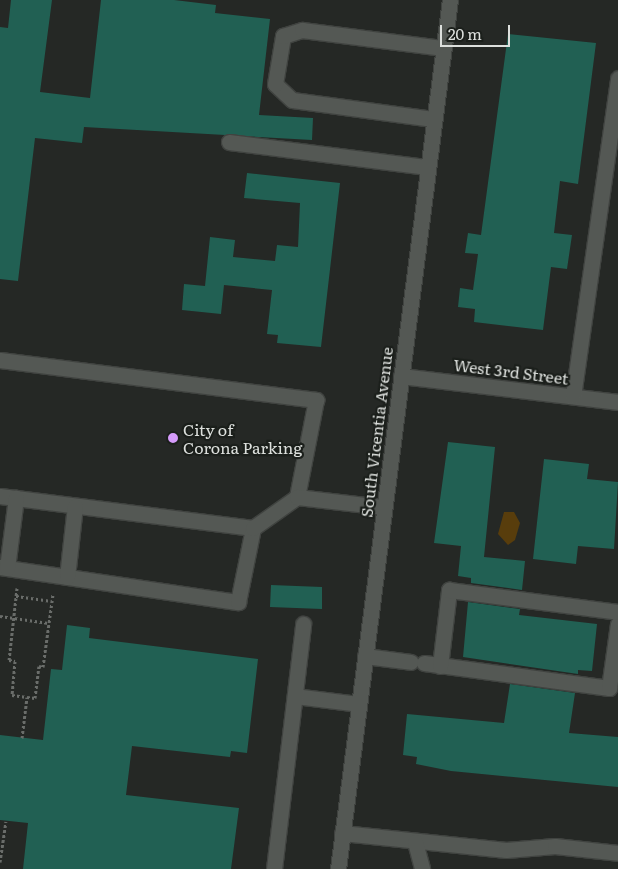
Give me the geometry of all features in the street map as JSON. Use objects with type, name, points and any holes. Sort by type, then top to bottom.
[{"type":"street","name":"South Vicentia Avenue","points":[[338,869],[442,48],[450,0]]},
{"type":"street","points":[[433,119],[292,100],[275,84],[283,36],[302,30],[442,48]]},
{"type":"street","points":[[573,396],[618,78]]},
{"type":"street","points":[[229,142],[427,167]]},
{"type":"street","points":[[0,360],[316,400],[297,497]]},
{"type":"street","name":"West 3rd Street","points":[[400,376],[618,402]]},
{"type":"street","points":[[0,496],[253,528],[297,497],[384,507]]},
{"type":"street","points":[[16,498],[4,568],[238,602],[253,528]]},
{"type":"street","points":[[67,577],[75,506]]},
{"type":"street","points":[[440,666],[449,590],[618,612]]},
{"type":"street","points":[[274,869],[303,624]]},
{"type":"street","points":[[366,656],[609,688],[617,643],[618,624]]},
{"type":"street","points":[[295,696],[359,704]]},
{"type":"street","points":[[342,833],[506,850],[555,846],[618,853]]},
{"type":"street","points":[[415,842],[422,869]]},
{"type":"path","points":[[16,596],[52,601],[49,623],[35,698],[12,695],[16,596]]},
{"type":"path","points":[[0,616],[49,623]]},
{"type":"path","points":[[22,738],[26,697]]},
{"type":"path","points":[[0,862],[6,821]]},
{"type":"shaded area","points":[[504,512],[514,512],[520,523],[515,540],[508,545],[498,534]]},
{"type":"building","points":[[11,0],[52,0],[40,92],[90,98],[101,0],[174,0],[216,5],[215,13],[270,19],[259,115],[313,118],[312,140],[84,127],[82,143],[35,138],[18,281],[0,279],[0,27],[8,28]]},
{"type":"building","points":[[508,34],[596,43],[578,184],[560,181],[554,233],[572,235],[567,269],[551,267],[543,330],[474,322],[475,309],[458,307],[460,288],[473,290],[478,254],[465,253],[468,233],[481,235]]},
{"type":"building","points":[[247,173],[340,183],[321,347],[277,343],[278,335],[267,334],[272,290],[224,285],[221,314],[182,310],[184,284],[205,286],[210,237],[235,240],[233,257],[275,261],[277,245],[298,247],[300,203],[244,198]]},
{"type":"building","points":[[448,442],[495,447],[484,557],[525,561],[522,590],[471,583],[471,578],[458,576],[461,546],[434,543]]},
{"type":"building","points":[[544,459],[589,464],[587,479],[618,482],[614,549],[578,546],[576,564],[533,559]]},
{"type":"building","points":[[271,585],[322,587],[322,609],[270,607]]},
{"type":"building","points":[[468,602],[520,609],[519,615],[597,624],[592,671],[578,670],[578,674],[463,657]]},
{"type":"building","points":[[67,625],[90,628],[89,638],[258,659],[247,753],[231,751],[230,757],[132,746],[126,795],[239,808],[231,869],[23,869],[28,823],[0,820],[0,735],[43,740],[51,669],[62,670]]},
{"type":"building","points":[[510,684],[575,693],[569,733],[618,737],[618,787],[451,771],[416,764],[417,757],[403,755],[407,714],[504,723]]},
{"type":"place","name":"City of Corona Parking","points":[[173,438]]}]
